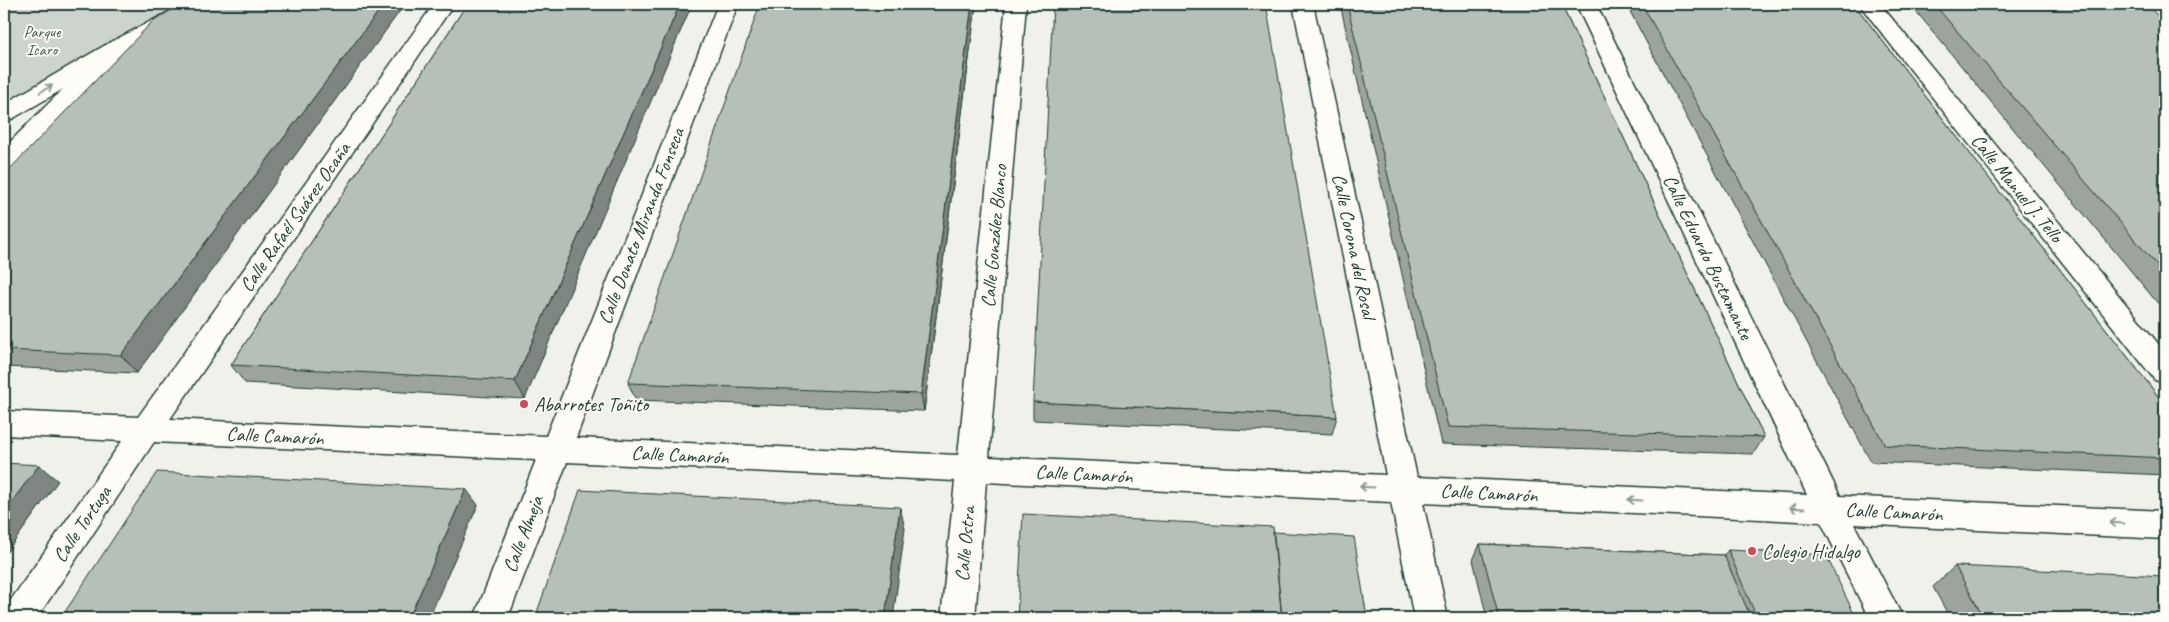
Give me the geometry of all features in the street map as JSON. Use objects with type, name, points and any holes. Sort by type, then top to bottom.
[{"type":"street","points":[[4,114],[117,48],[198,4]]},
{"type":"street","name":"Calle Rafaél Suárez Ocaña","points":[[146,430],[444,4]]},
{"type":"street","name":"Calle Donato Miranda Fonseca","points":[[555,449],[728,4]]},
{"type":"street","name":"Calle González Blanco","points":[[972,469],[1016,4]]},
{"type":"street","name":"Calle Corona del Rosal","points":[[1303,4],[1431,618]]},
{"type":"street","name":"Calle Eduardo Bustamante","points":[[1586,4],[1830,509],[1886,618]]},
{"type":"street","name":"Calle Manuel J. Tello","points":[[1869,4],[2165,372]]},
{"type":"street","points":[[2155,4],[2165,13]]},
{"type":"street","points":[[4,162],[117,48]]},
{"type":"street","name":"Calle Camarón","points":[[4,423],[2165,525]]},
{"type":"street","name":"Calle Tortuga","points":[[18,618],[146,430]]},
{"type":"street","name":"Calle Almeja","points":[[491,618],[555,449]]},
{"type":"street","name":"Calle Ostra","points":[[958,618],[972,469]]},
{"type":"green space","name":"Parque Icaro","points":[[4,4],[187,4],[4,107]]},
{"type":"building","points":[[182,4],[384,4],[121,355],[4,350],[4,175],[154,20]]},
{"type":"building","points":[[467,4],[680,4],[515,381],[231,365]]},
{"type":"building","points":[[760,4],[972,4],[921,394],[628,383]]},
{"type":"building","points":[[1053,4],[1266,4],[1337,417],[1033,402]]},
{"type":"building","points":[[1347,4],[1561,4],[1764,437],[1448,427]]},
{"type":"building","points":[[1642,4],[1854,4],[2165,405],[2165,458],[1885,445]]},
{"type":"building","points":[[1934,4],[2145,4],[2165,22],[2165,275]]},
{"type":"building","points":[[4,463],[39,465],[4,512]]},
{"type":"building","points":[[157,472],[466,489],[409,618],[61,618]]},
{"type":"building","points":[[580,490],[900,507],[885,618],[535,618]]},
{"type":"building","points":[[1023,514],[1273,527],[1282,618],[1017,618]]},
{"type":"building","points":[[1273,532],[1354,537],[1367,618],[1282,618]]},
{"type":"building","points":[[1480,544],[1724,555],[1751,618],[1499,618]]},
{"type":"building","points":[[1728,550],[1826,555],[1856,618],[1757,618]]},
{"type":"building","points":[[1955,566],[2165,576],[2165,618],[1984,618]]},
{"type":"place","name":"Abarrotes Toñito","points":[[524,404]]},
{"type":"place","name":"Colegio Hidalgo","points":[[1752,551]]}]
